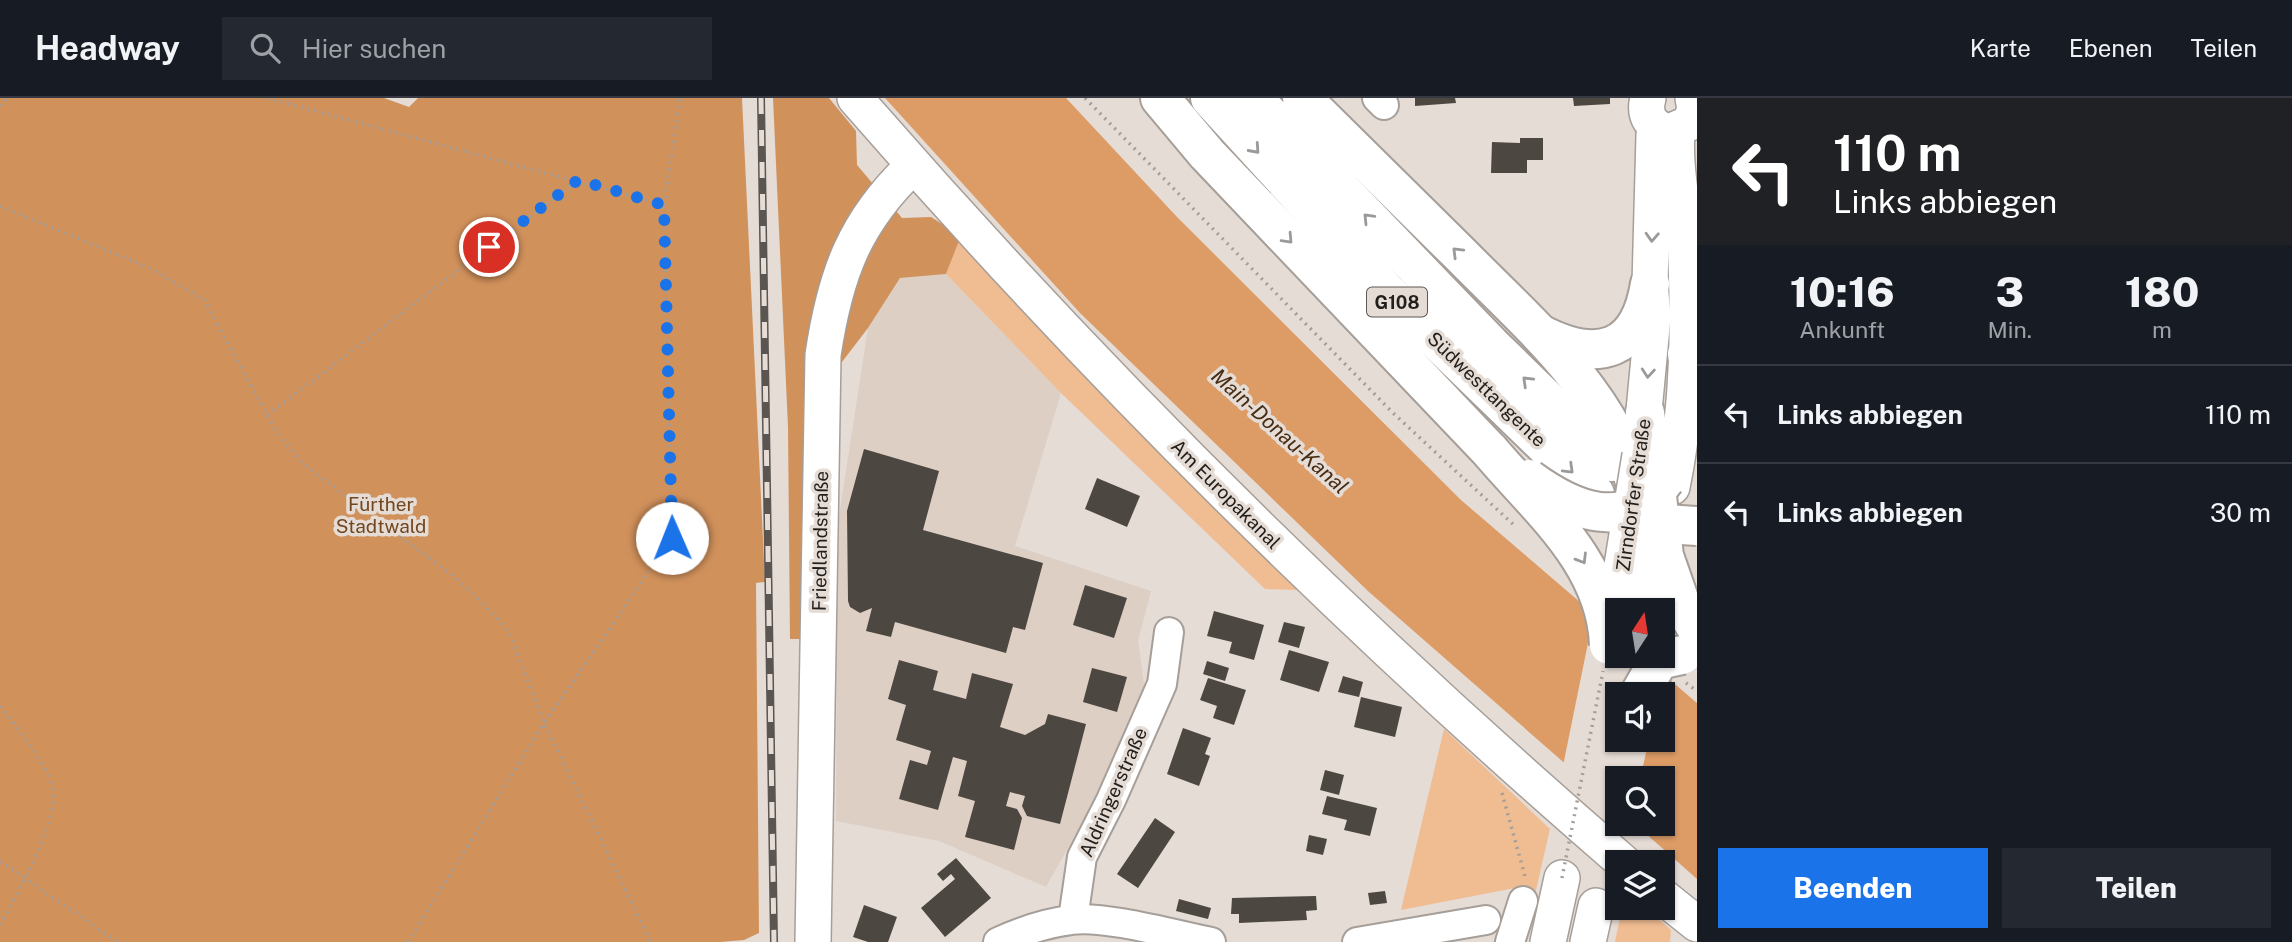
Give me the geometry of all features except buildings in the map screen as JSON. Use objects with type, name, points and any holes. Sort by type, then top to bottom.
[{"type":"highway","points":[[1160,98],[1207,154],[1487,448],[1581,556],[1605,608]]},
{"type":"highway","name":"Südwesttangente","points":[[1210,98],[1388,293],[1647,491]]},
{"type":"highway","name":"Südwesttangente","points":[[1253,98],[1491,345],[1647,491]]},
{"type":"highway","points":[[1302,98],[1538,333],[1591,395],[1647,491],[1675,590],[1697,629]]},
{"type":"highway","points":[[1538,333],[1575,349],[1601,349],[1612,345],[1640,323],[1650,284]]},
{"type":"highway","points":[[1688,354],[1697,414]]},
{"type":"highway","points":[[1487,448],[1541,487],[1576,507],[1620,512],[1647,491]]},
{"type":"highway","points":[[1645,598],[1647,491]]},
{"type":"highway","points":[[1645,682],[1659,660],[1682,655],[1697,658]]},
{"type":"main road","name":"Am Europakanal","points":[[855,98],[914,166],[1201,470],[1338,605],[1517,770],[1609,850]]},
{"type":"main road","name":"Zirndorfer Straße","points":[[1647,491],[1688,354],[1685,234],[1677,110]]},
{"type":"main road","name":"Zirndorfer Straße","points":[[1632,598],[1647,491],[1653,316],[1650,284],[1655,190],[1677,110]]},
{"type":"main road","name":"Friedlandstraße","points":[[813,942],[823,355],[830,309],[843,265],[871,213],[914,166]]},
{"type":"main road","points":[[1548,942],[1562,878]]},
{"type":"main road","points":[[1588,942],[1596,906]]},
{"type":"main road","points":[[1675,906],[1697,923]]},
{"type":"street","name":"Aldringerstraße","points":[[1073,919],[1082,857],[1111,800],[1161,684],[1168,632]]},
{"type":"street","points":[[1510,942],[1523,901]]},
{"type":"street","points":[[998,942],[1016,934],[1073,919],[1124,924],[1212,942]]},
{"type":"street","points":[[1357,942],[1445,936],[1486,920]]},
{"type":"path","points":[[0,106],[7,98]]},
{"type":"path","points":[[267,98],[664,205]]},
{"type":"path","points":[[408,942],[544,723],[672,538],[664,205],[680,98]]},
{"type":"path","points":[[1085,98],[1392,412],[1525,535]]},
{"type":"path","points":[[267,415],[578,180]]},
{"type":"path","points":[[0,206],[150,268],[204,300],[278,434],[303,464],[460,581],[509,631],[544,723],[651,942]]},
{"type":"path","points":[[1562,878],[1619,668]]},
{"type":"path","points":[[0,706],[25,738],[53,784],[50,826],[0,926]]},
{"type":"path","points":[[1500,788],[1527,877],[1523,901]]},
{"type":"path","points":[[0,861],[118,942]]},
{"type":"shaded area","points":[[961,236],[1299,590],[1265,589],[1061,393],[946,274]]},
{"type":"shaded area","points":[[946,274],[1061,393],[1015,546],[1151,591],[1138,641],[1145,691],[1128,741],[1046,887],[939,841],[836,821],[837,529],[868,328],[900,278]]},
{"type":"shaded area","points":[[1444,729],[1550,829],[1524,942],[1500,942],[1515,888],[1401,910]]},
{"type":"shaded area","points":[[1620,920],[1660,920],[1671,930],[1670,942],[1615,942]]},
{"type":"green space","name":"Fürther Stadtwald","points":[[0,98],[384,98],[409,107],[418,98],[742,98],[765,582],[756,583],[759,933],[744,940],[720,942],[0,942]]},
{"type":"green space","points":[[773,98],[829,98],[856,131],[857,165],[902,218],[931,217],[961,236],[946,274],[900,278],[868,328],[809,405],[805,639],[790,639],[788,427]]},
{"type":"water","name":"Main-Donau-Kanal","points":[[885,98],[1066,98],[1178,218],[1461,500],[1605,624],[1605,668],[1656,668],[1672,682],[1605,682],[1605,752],[1675,752],[1675,684],[1697,703],[1697,879],[1675,859],[1675,850],[1664,850],[1649,836],[1675,836],[1675,766],[1605,766],[1605,798],[1369,592],[1080,313]]},
{"type":"pier","points":[[1590,633],[1605,646],[1605,668],[1651,668],[1655,682],[1605,682],[1605,752],[1646,752],[1643,766],[1605,766],[1605,802],[1563,766]]},
{"type":"railway","points":[[761,98],[774,942]]},
{"type":"route","points":[[489,247],[578,180],[664,205],[672,538]]}]
